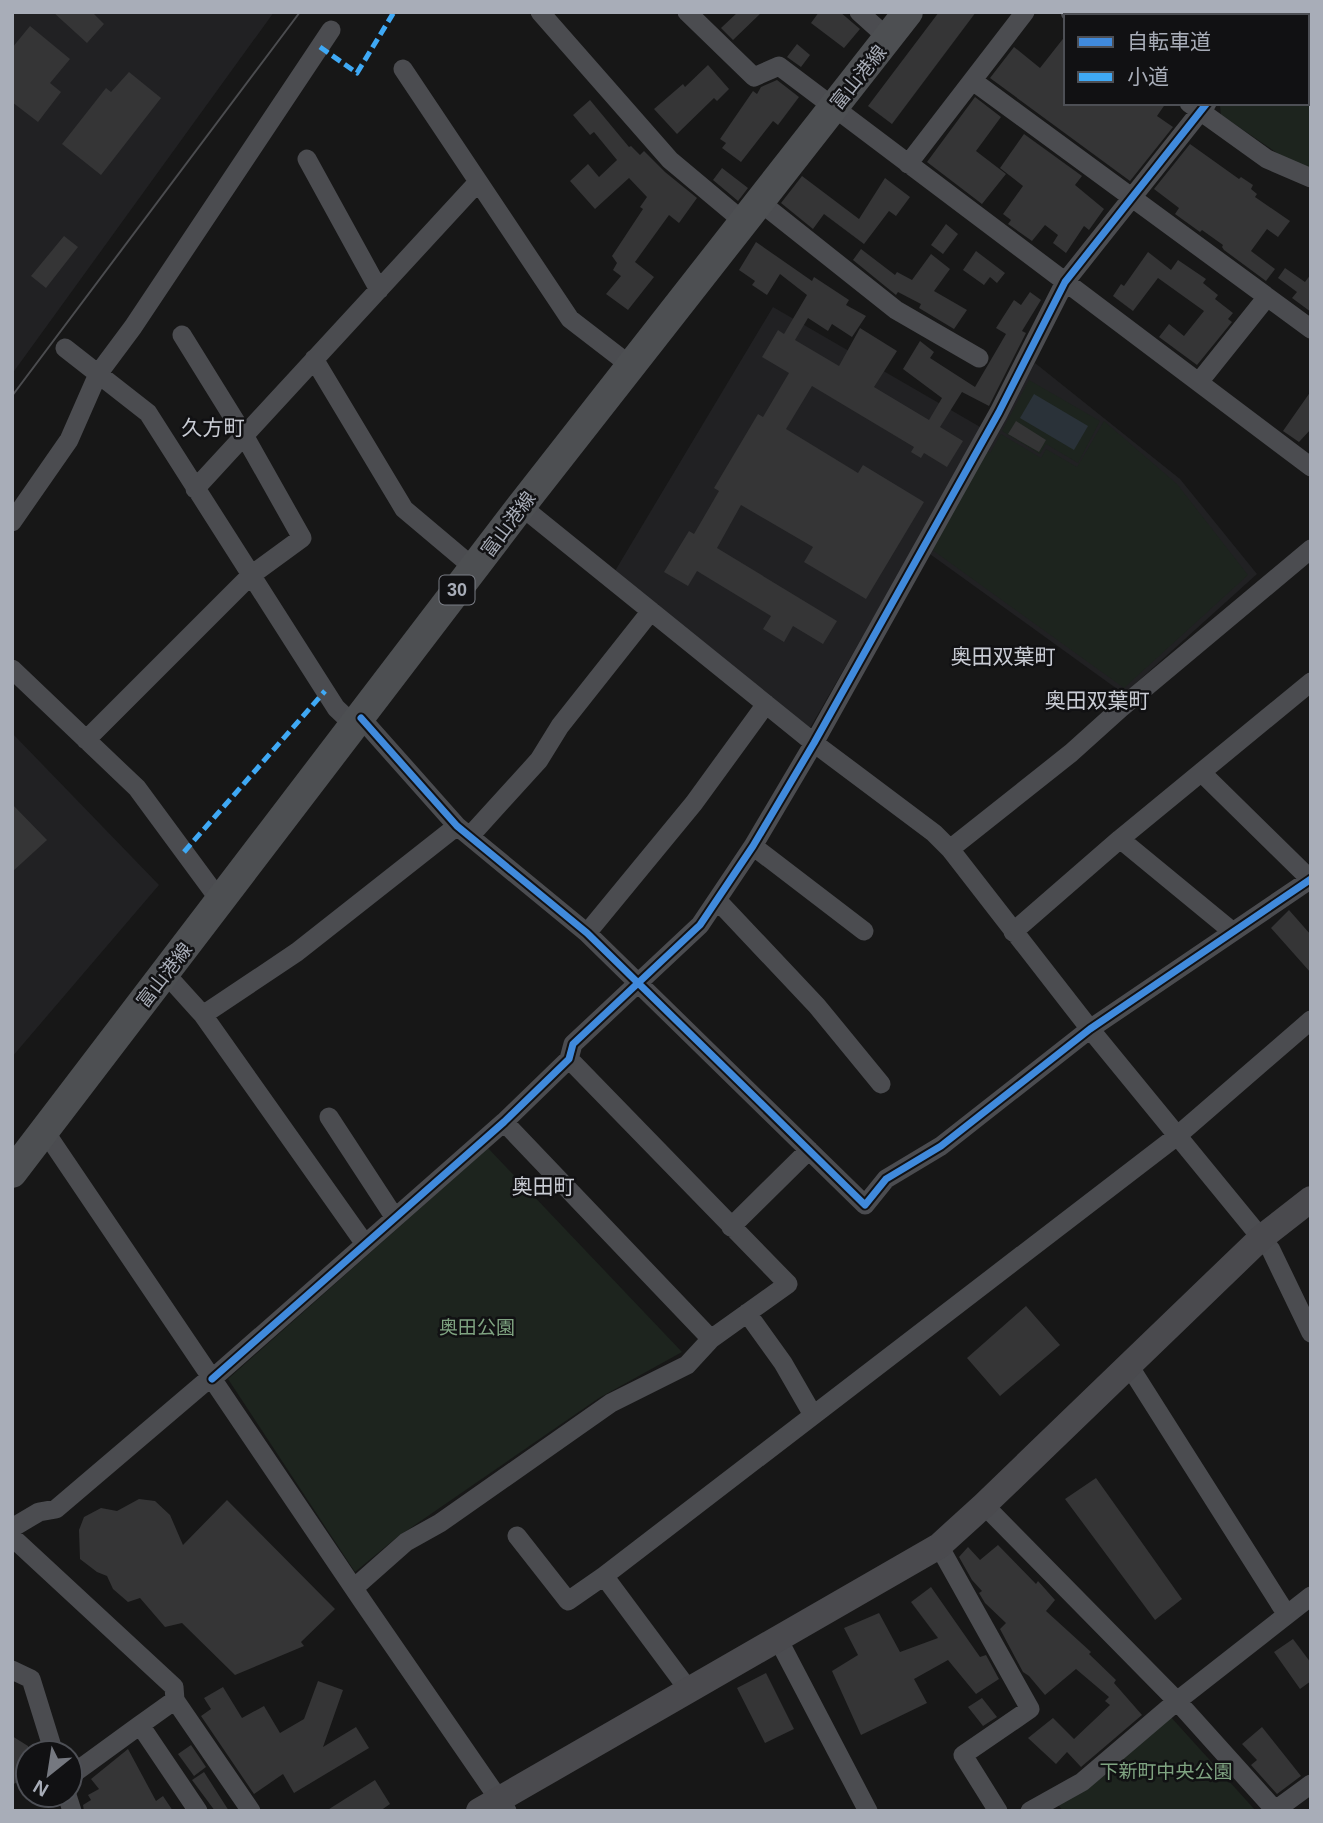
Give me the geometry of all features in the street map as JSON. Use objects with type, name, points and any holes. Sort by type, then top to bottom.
[{"type":"main road","name":"富山港線","points":[[12,1173],[521,506],[908,12]]},
{"type":"street","points":[[540,12],[670,160],[896,310],[979,358]]},
{"type":"street","points":[[687,12],[754,77],[779,66],[1311,467]]},
{"type":"street","points":[[859,12],[889,39]]},
{"type":"street","points":[[908,164],[1025,12]]},
{"type":"street","points":[[12,523],[69,440],[98,374],[133,327],[331,30]]},
{"type":"street","points":[[403,69],[570,319],[631,366]]},
{"type":"street","points":[[973,81],[1311,329]]},
{"type":"street","points":[[12,1528],[38,1512],[56,1509],[365,1244],[504,1122],[569,1059],[573,1044],[700,925],[753,846],[814,743],[999,412],[1065,282],[1133,197],[1199,106],[1267,159],[1311,178]]},
{"type":"street","points":[[307,159],[379,290]]},
{"type":"street","points":[[195,489],[478,182]]},
{"type":"street","points":[[1199,382],[1267,297]]},
{"type":"street","points":[[86,740],[250,576],[302,538],[183,335]]},
{"type":"street","points":[[65,348],[148,413],[336,708],[358,722],[463,831],[586,933],[865,1205],[886,1179],[942,1146],[1090,1029],[1310,879],[1202,773]]},
{"type":"street","points":[[314,359],[404,509],[474,568]]},
{"type":"street","points":[[521,506],[814,743],[934,833],[950,849],[1090,1029],[1271,1250],[1311,1333]]},
{"type":"street","points":[[950,849],[1071,753],[1311,550]]},
{"type":"street","points":[[203,1015],[297,953],[463,831],[539,760],[561,726],[651,611]]},
{"type":"street","points":[[12,669],[137,788],[221,902]]},
{"type":"street","points":[[1013,932],[1311,682]]},
{"type":"street","points":[[586,933],[694,803],[766,704]]},
{"type":"street","points":[[1121,839],[1233,932]]},
{"type":"street","points":[[753,846],[864,931]]},
{"type":"street","points":[[717,900],[817,1006],[881,1084]]},
{"type":"street","points":[[165,973],[203,1015],[365,1244]]},
{"type":"street","points":[[517,1536],[568,1601],[1177,1136],[1311,1020]]},
{"type":"street","points":[[354,1588],[406,1542],[440,1523],[611,1403],[687,1365],[711,1339],[788,1284],[569,1059]]},
{"type":"street","points":[[329,1117],[395,1217]]},
{"type":"street","points":[[504,1122],[711,1339]]},
{"type":"street","points":[[44,1130],[354,1588],[495,1807],[688,1689],[939,1546],[1261,1238],[1311,1199]]},
{"type":"street","points":[[731,1227],[809,1150]]},
{"type":"street","points":[[747,1313],[783,1363],[813,1415]]},
{"type":"street","points":[[1128,1364],[1287,1615]]},
{"type":"street","points":[[984,1505],[1177,1701],[1274,1810],[1311,1784]]},
{"type":"street","points":[[12,1537],[174,1687],[175,1700],[251,1811]]},
{"type":"street","points":[[939,1546],[1030,1709],[962,1755],[998,1811]]},
{"type":"street","points":[[604,1576],[688,1689]]},
{"type":"street","points":[[1030,1811],[1082,1782],[1177,1701],[1311,1597]]},
{"type":"street","points":[[778,1639],[868,1811]]},
{"type":"street","points":[[12,1670],[31,1679],[50,1739]]},
{"type":"street","points":[[84,1766],[175,1700]]},
{"type":"street","points":[[140,1725],[198,1811]]},
{"type":"shaded area","points":[[12,12],[274,12],[12,374]]},
{"type":"shaded area","points":[[773,307],[994,435],[1035,363],[1180,479],[1257,574],[1124,694],[916,544],[810,728],[615,571]]},
{"type":"shaded area","points":[[1034,394],[1088,426],[1074,450],[1020,418]]},
{"type":"shaded area","points":[[12,733],[159,885],[12,1057]]},
{"type":"green space","points":[[1311,12],[1311,170],[1283,157],[1221,115],[1221,105],[1309,105],[1309,14],[1292,14]]},
{"type":"green space","points":[[1029,380],[1100,421],[1078,463],[1046,444],[1040,454],[1002,431]]},
{"type":"green space","points":[[1104,421],[1177,484],[1248,575],[1124,688],[931,549],[984,449],[990,453],[1001,434],[1041,458],[1046,449],[1077,467]]},
{"type":"green space","name":"奥田公園","points":[[488,1148],[682,1352],[599,1398],[396,1538],[355,1572],[228,1379]]},
{"type":"green space","name":"下新町中央公園","points":[[1169,1715],[1256,1811],[1063,1811],[1056,1802]]},
{"type":"building","points":[[53,12],[92,12],[104,24],[87,43]]},
{"type":"building","points":[[738,12],[762,12],[733,40],[721,28]]},
{"type":"building","points":[[819,12],[840,12],[860,29],[844,48],[811,23]]},
{"type":"building","points":[[939,12],[976,12],[892,124],[868,106]]},
{"type":"building","points":[[30,26],[70,59],[50,83],[61,92],[38,122],[12,102],[12,48]]},
{"type":"building","points":[[1064,38],[1064,105],[1165,105],[1157,116],[1173,127],[1130,181],[990,78],[1014,47],[1040,68]]},
{"type":"building","points":[[797,44],[810,55],[801,67],[787,57]]},
{"type":"building","points":[[708,65],[729,89],[717,101],[714,98],[677,134],[654,109],[683,84],[685,87]]},
{"type":"building","points":[[129,72],[161,98],[101,175],[62,144],[106,88],[111,92]]},
{"type":"building","points":[[777,80],[799,97],[778,125],[773,121],[741,162],[722,148],[726,143],[720,139],[753,91],[757,94],[761,87]]},
{"type":"building","points":[[975,97],[1001,117],[976,151],[1006,174],[982,204],[927,162]]},
{"type":"building","points":[[590,100],[629,147],[640,155],[644,151],[697,198],[679,223],[669,215],[635,262],[654,277],[628,310],[606,294],[621,276],[613,270],[617,263],[612,256],[643,209],[640,207],[647,197],[629,178],[595,209],[570,181],[588,164],[599,177],[617,160],[594,132],[590,135],[573,115]]},
{"type":"building","points":[[1024,134],[1082,176],[1075,185],[1104,209],[1089,230],[1084,226],[1066,253],[1053,243],[1058,235],[1045,225],[1032,241],[1008,224],[1011,220],[1003,214],[1023,186],[1000,168]]},
{"type":"building","points":[[1190,144],[1239,179],[1241,177],[1253,185],[1251,189],[1257,194],[1255,197],[1290,221],[1278,237],[1267,229],[1251,251],[1275,269],[1266,281],[1224,250],[1223,245],[1175,214],[1179,208],[1154,189]]},
{"type":"building","points":[[722,168],[748,188],[738,201],[713,180]]},
{"type":"building","points":[[802,176],[859,219],[885,178],[910,197],[896,216],[889,211],[864,244],[824,214],[813,229],[781,203]]},
{"type":"building","points":[[946,224],[958,234],[943,254],[931,245]]},
{"type":"building","points":[[64,236],[78,247],[46,288],[31,276]]},
{"type":"building","points":[[756,242],[812,281],[814,277],[849,300],[846,305],[866,316],[852,337],[832,324],[828,331],[808,318],[795,340],[839,366],[860,328],[897,351],[874,387],[929,420],[942,398],[903,369],[920,341],[934,352],[930,358],[975,387],[1006,334],[996,328],[1014,300],[1021,305],[1030,292],[1041,300],[1022,331],[1026,333],[989,406],[962,392],[940,427],[963,441],[947,467],[924,453],[921,458],[911,452],[914,447],[812,386],[786,429],[858,473],[863,465],[924,502],[866,599],[804,562],[813,547],[741,505],[717,548],[837,621],[823,644],[793,626],[784,642],[763,629],[771,616],[697,571],[688,586],[664,572],[689,531],[694,534],[719,491],[714,488],[758,414],[763,417],[789,373],[762,357],[778,330],[784,334],[807,295],[780,274],[767,295],[752,285],[755,281],[739,270]]},
{"type":"building","points":[[861,249],[895,275],[897,272],[912,280],[931,254],[950,269],[934,291],[967,310],[954,329],[919,308],[921,304],[898,292],[896,295],[853,260]]},
{"type":"building","points":[[976,251],[1005,273],[997,283],[990,277],[984,285],[963,270]]},
{"type":"building","points":[[1148,252],[1171,270],[1178,260],[1206,279],[1203,283],[1218,295],[1215,299],[1233,313],[1228,319],[1232,322],[1197,365],[1159,337],[1169,324],[1184,336],[1204,311],[1158,278],[1133,311],[1113,296],[1121,284],[1124,286]]},
{"type":"building","points":[[1285,268],[1305,282],[1311,274],[1311,312],[1292,298],[1297,292],[1278,278]]},
{"type":"building","points":[[1311,391],[1311,429],[1299,442],[1283,431]]},
{"type":"building","points":[[1016,421],[1046,440],[1039,452],[1008,434]]},
{"type":"building","points":[[12,804],[47,840],[12,872]]},
{"type":"building","points":[[1289,910],[1311,935],[1311,973],[1271,928]]},
{"type":"building","points":[[1026,1306],[1060,1345],[1000,1396],[967,1358]]},
{"type":"building","points":[[1096,1478],[1182,1599],[1155,1620],[1065,1499]]},
{"type":"building","points":[[139,1499],[155,1501],[170,1515],[183,1545],[227,1500],[335,1609],[301,1642],[304,1646],[235,1675],[182,1623],[165,1627],[140,1598],[128,1602],[113,1589],[107,1576],[80,1559],[79,1530],[84,1517],[101,1508],[117,1511]]},
{"type":"building","points":[[998,1545],[1055,1600],[1046,1611],[1091,1652],[1089,1654],[1116,1680],[1114,1683],[1142,1715],[1081,1767],[1067,1752],[1056,1764],[1028,1738],[1053,1718],[1074,1739],[1110,1705],[1105,1701],[1109,1697],[1076,1669],[1045,1695],[1023,1672],[1000,1629],[1006,1623],[985,1603],[979,1593],[982,1591],[972,1580],[959,1557],[968,1547],[980,1560]]},
{"type":"building","points":[[931,1587],[980,1657],[986,1655],[999,1679],[976,1694],[948,1660],[914,1679],[927,1703],[861,1735],[832,1671],[858,1655],[844,1628],[879,1613],[900,1652],[938,1638],[911,1602]]},
{"type":"building","points":[[1293,1639],[1311,1663],[1311,1681],[1300,1689],[1274,1652]]},
{"type":"building","points":[[766,1673],[794,1729],[765,1743],[737,1688]]},
{"type":"building","points":[[318,1681],[343,1690],[323,1747],[356,1727],[369,1748],[294,1793],[283,1774],[254,1794],[201,1716],[211,1709],[204,1698],[223,1687],[242,1718],[264,1706],[280,1733],[304,1719]]},
{"type":"building","points":[[982,1698],[997,1717],[983,1726],[968,1707]]},
{"type":"building","points":[[1262,1727],[1301,1776],[1277,1794],[1251,1765],[1257,1760],[1242,1744]]},
{"type":"building","points":[[12,1736],[17,1739],[14,1739],[12,1785]]},
{"type":"building","points":[[191,1745],[206,1767],[194,1776],[178,1754]]},
{"type":"building","points":[[128,1749],[156,1801],[163,1796],[173,1811],[84,1811],[84,1804],[91,1800],[88,1795],[99,1789],[91,1779]]},
{"type":"building","points":[[204,1772],[229,1811],[215,1811],[192,1780]]},
{"type":"building","points":[[375,1780],[390,1804],[380,1811],[326,1811]]},
{"type":"tram line","points":[[12,396],[300,12]]},
{"type":"marked path","points":[[320,47],[357,73],[394,12]]},
{"type":"marked path","points":[[184,852],[325,691]]},
{"type":"cycle path","points":[[212,1379],[504,1122],[569,1059],[573,1044],[700,925],[753,846],[814,743],[999,412],[1065,282],[1205,105]]},
{"type":"cycle path","points":[[361,718],[457,826],[587,933],[865,1205],[886,1179],[941,1146],[1090,1029],[1311,879]]},
{"type":"district","name":"久方町","points":[[213,428]]},
{"type":"district","name":"奥田双葉町","points":[[1003,657]]},
{"type":"district","name":"奥田双葉町","points":[[1097,701]]},
{"type":"district","name":"奥田町","points":[[543,1187]]}]
